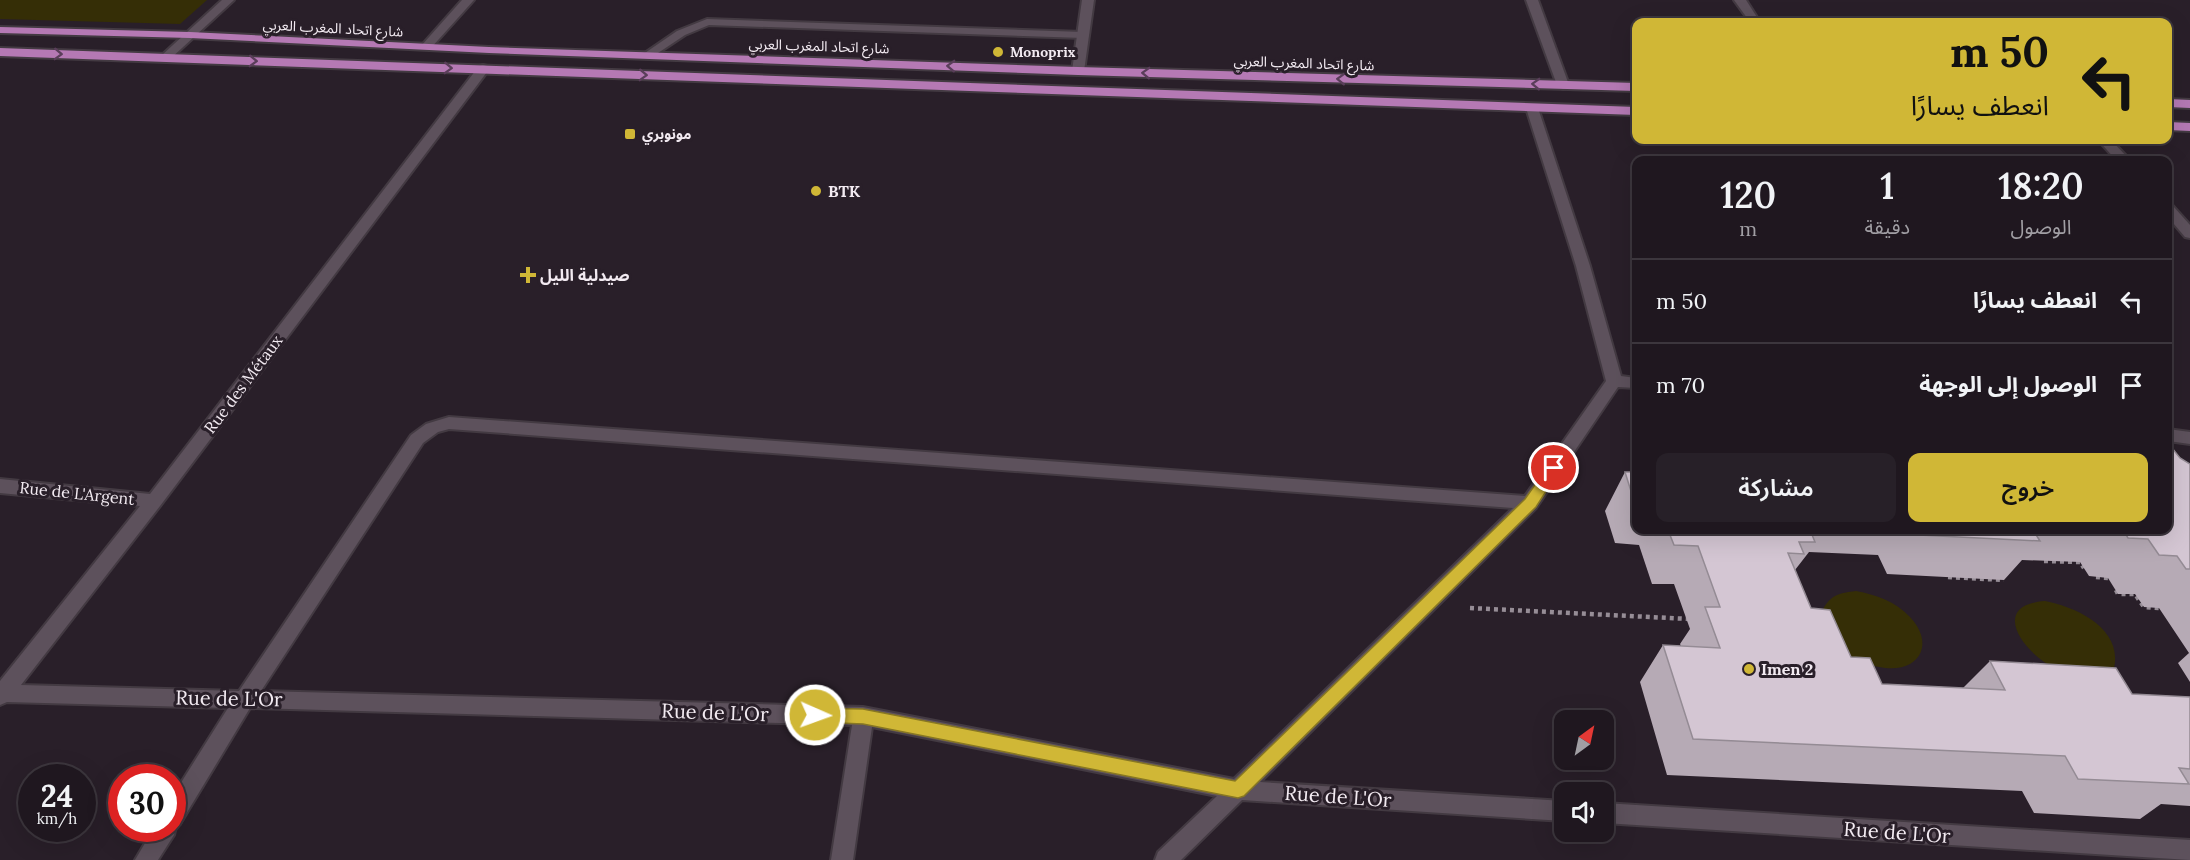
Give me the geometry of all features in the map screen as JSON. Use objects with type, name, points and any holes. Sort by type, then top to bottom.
[{"type":"main road","name":"شارع اتحاد المغرب العربي","points":[[0,30],[190,35],[426,47],[1078,72],[1632,87]]},
{"type":"main road","points":[[0,52],[1632,111]]},
{"type":"main road","points":[[2172,103],[2190,104]]},
{"type":"main road","points":[[2172,126],[2190,127]]},
{"type":"street","points":[[165,58],[228,0]]},
{"type":"street","points":[[426,47],[468,0]]},
{"type":"street","points":[[1078,72],[1088,0]]},
{"type":"street","points":[[1532,0],[1563,85]]},
{"type":"street","points":[[1740,0],[1752,18]]},
{"type":"street","points":[[648,55],[681,33],[706,22],[1083,35]]},
{"type":"street","name":"Rue des Métaux","points":[[1,694],[154,501],[483,69]]},
{"type":"street","points":[[1166,860],[1428,606],[1530,503],[1614,381],[1583,266],[1532,108]]},
{"type":"street","points":[[2108,144],[2120,156]]},
{"type":"street","points":[[2172,214],[2190,234]]},
{"type":"street","points":[[1614,381],[1632,383]]},
{"type":"street","points":[[186,794],[245,698],[417,439],[432,428],[448,423],[1530,503]]},
{"type":"street","points":[[2172,436],[2190,438]]},
{"type":"street","name":"Rue de L'Argent","points":[[0,486],[154,501]]},
{"type":"street","name":"Rue de L'Or","points":[[1,694],[245,698],[863,716],[1238,790],[1554,810]]},
{"type":"street","points":[[842,860],[863,716]]},
{"type":"street","name":"Rue de L'Or","points":[[1614,814],[2118,853],[2190,850]]},
{"type":"street","points":[[146,860],[157,842]]},
{"type":"path","points":[[2036,561],[2080,562],[2089,576],[2108,578],[2118,594],[2135,594],[2144,607],[2159,608],[2165,617]]},
{"type":"path","points":[[1946,577],[2004,580],[2000,573]]},
{"type":"path","points":[[1428,606],[1702,620]]},
{"type":"shaded area","points":[[0,0],[207,0],[180,24],[0,19]]},
{"type":"shaded area","points":[[1856,591],[1885,600],[1910,617],[1922,638],[1919,656],[1913,662],[1904,667],[1879,667],[1855,659],[1845,650],[1822,611],[1828,601],[1836,596]]},
{"type":"shaded area","points":[[2045,601],[2083,615],[2105,631],[2112,642],[2115,654],[2114,668],[2067,672],[2054,668],[2029,649],[2015,625],[2017,614],[2026,605]]},
{"type":"building","points":[[2172,448],[2180,458],[2190,464],[2190,569],[2186,569],[2177,556],[2159,555],[2148,539],[2128,538],[2126,534],[2172,534]]},
{"type":"building","points":[[1625,472],[1632,472],[1632,494]]},
{"type":"building","points":[[1670,534],[1812,534],[1815,542],[1799,542],[1804,554],[1788,553],[1811,608],[1830,610],[1851,657],[1870,658],[1882,684],[2005,690],[1990,661],[2116,668],[2132,694],[2190,697],[2190,769],[2179,768],[2189,784],[2078,779],[2065,756],[1693,739],[1663,645],[1720,648],[1705,607],[1720,607],[1698,546],[1674,545]]},
{"type":"building","points":[[2036,534],[2040,541],[1919,535]]},
{"type":"place","name":"Monoprix","points":[[998,52]]},
{"type":"place","name":"مونوبري","points":[[630,134]]},
{"type":"place","name":"BTK","points":[[816,191]]},
{"type":"place","name":"صيدلية الليل","points":[[528,275]]},
{"type":"place","name":"Imen 2","points":[[1749,669]]},
{"type":"route","points":[[815,715],[863,716],[1238,790],[1428,606],[1530,503],[1554,468]]}]
